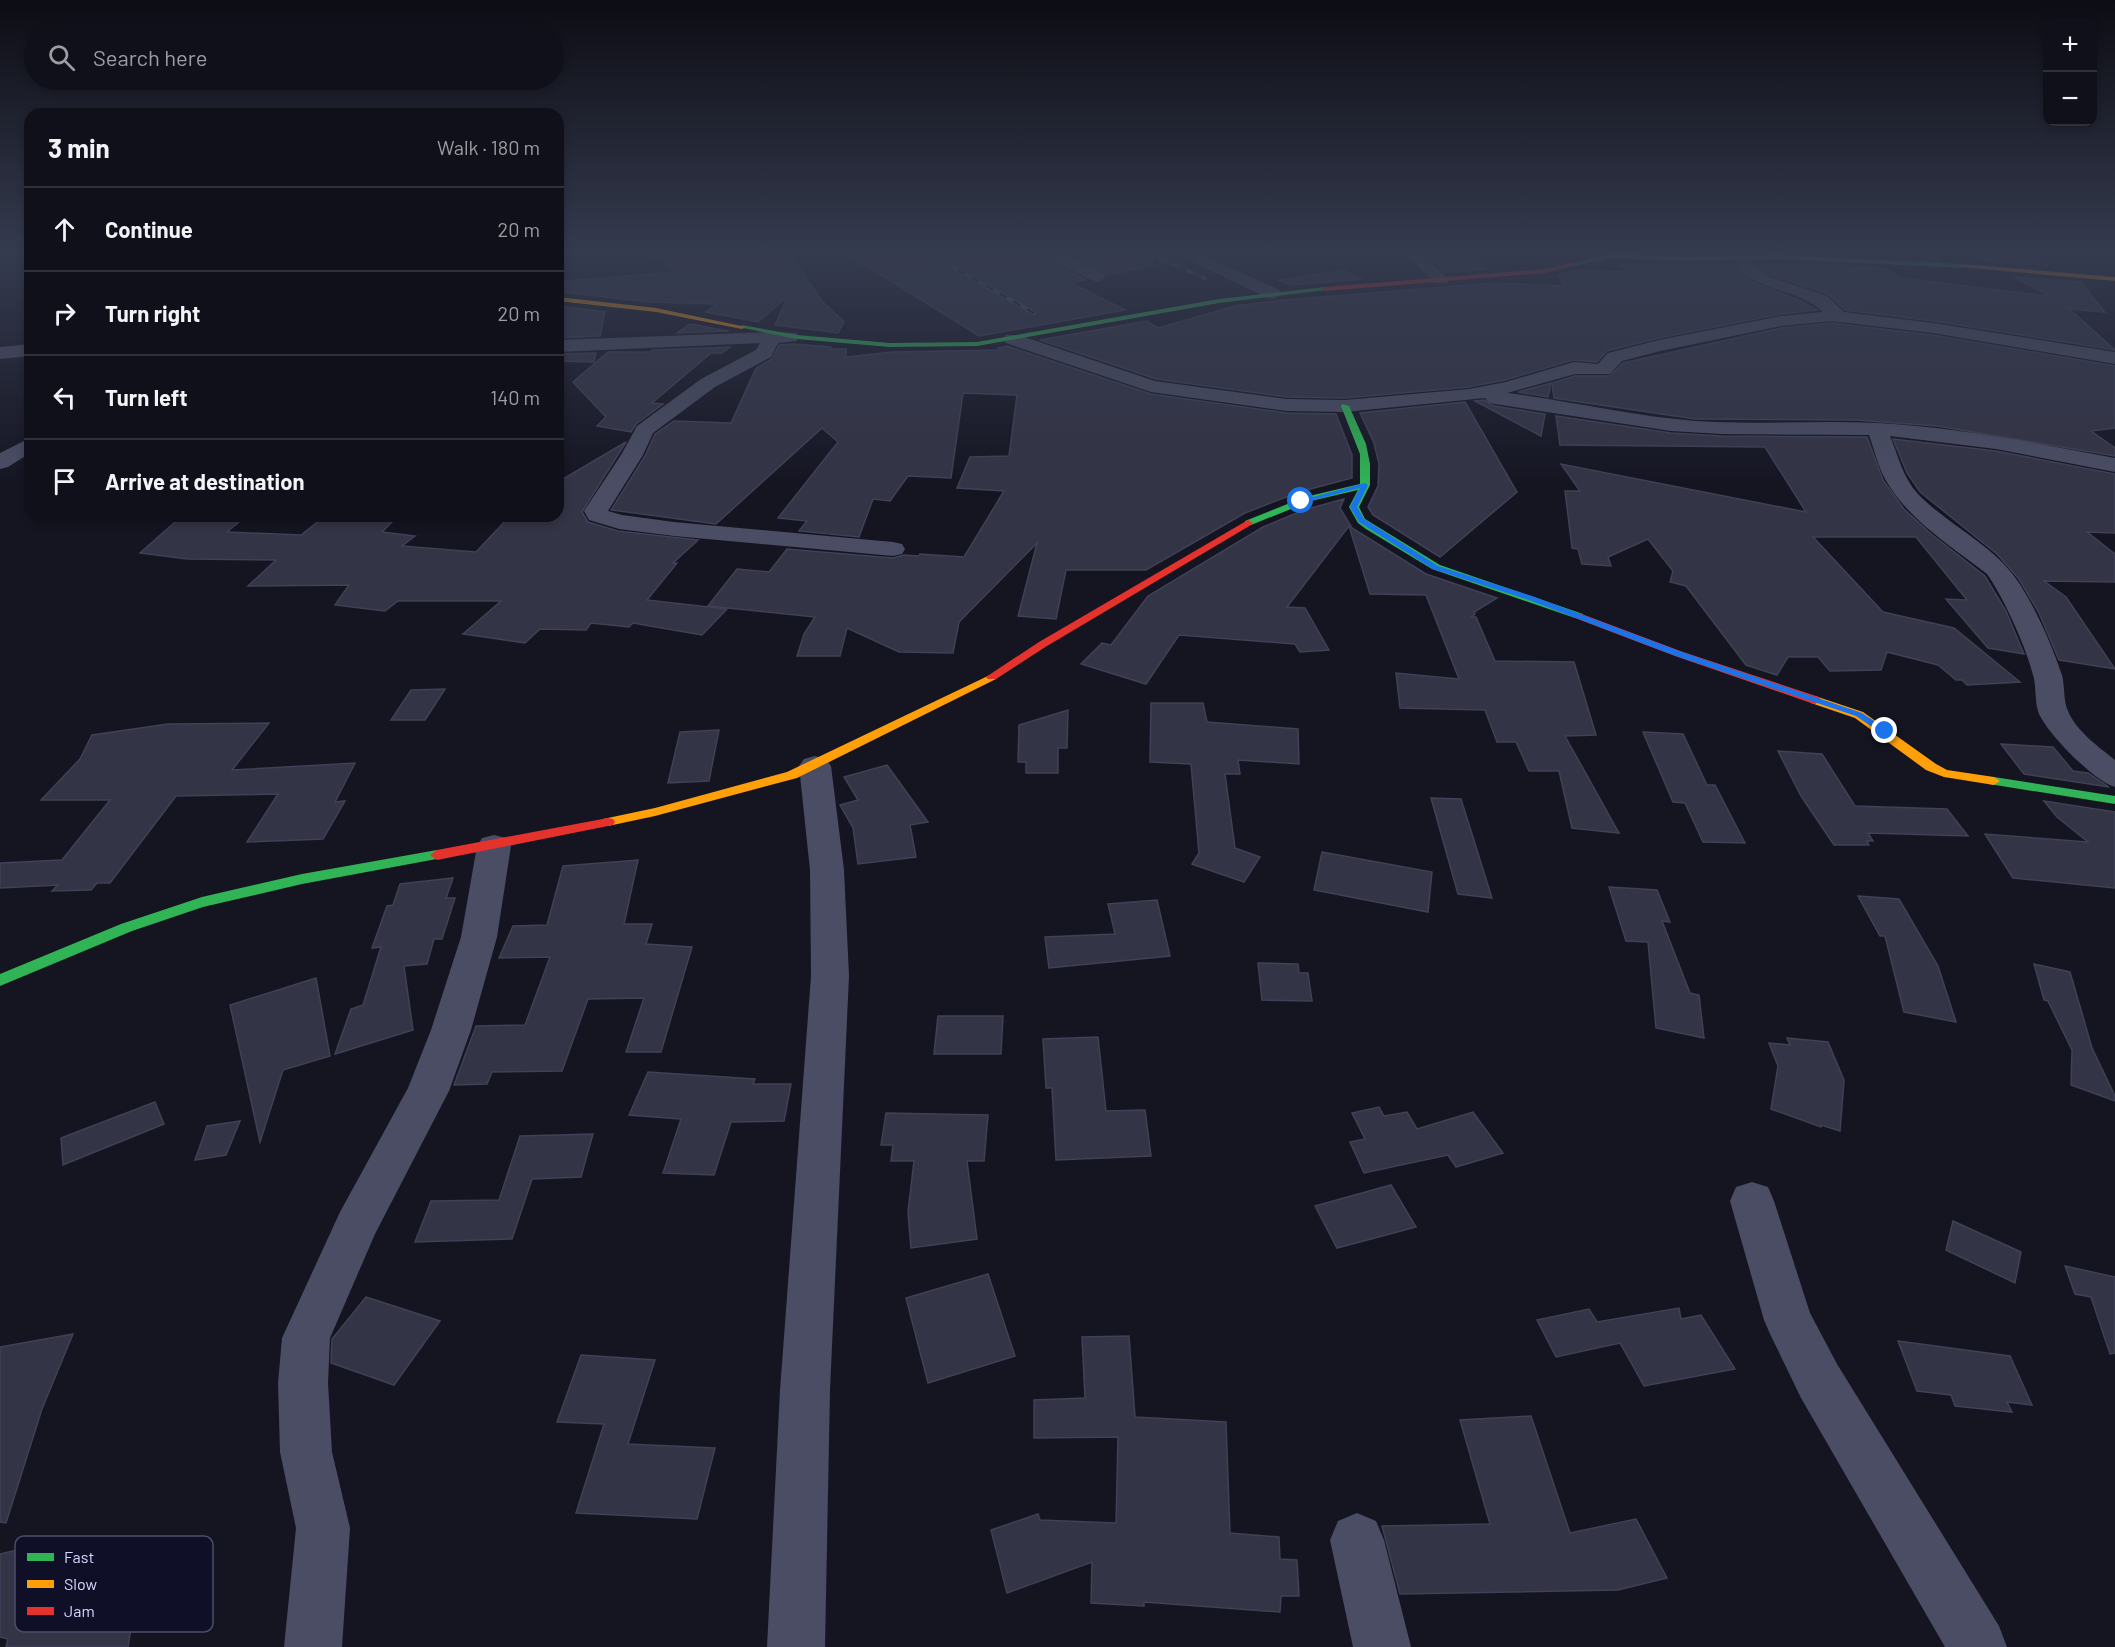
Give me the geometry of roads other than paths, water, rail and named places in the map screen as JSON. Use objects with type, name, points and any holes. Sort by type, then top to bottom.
[{"type":"street","points":[[765,331],[797,337]]},
{"type":"street","points":[[564,346],[772,337],[890,345],[977,344],[1056,331]]},
{"type":"street","points":[[1012,339],[1151,386],[1276,404],[1345,406],[1469,395],[1516,385],[1574,368],[1603,370],[1615,357],[1733,331]]},
{"type":"street","points":[[1948,331],[2115,358]]},
{"type":"street","points":[[772,337],[764,353],[708,382],[644,429],[632,455],[596,511],[597,515],[619,522],[674,529],[893,549]]},
{"type":"street","points":[[0,353],[24,351]]},
{"type":"street","points":[[1469,395],[1539,402],[1669,425],[1708,428],[1877,429],[1951,436],[2115,465]]},
{"type":"street","points":[[1345,406],[1364,453],[1366,467],[1365,485],[1354,507],[1361,521],[1436,567],[1529,597],[1679,654],[1859,715],[1944,773],[2115,800]]},
{"type":"street","points":[[1877,429],[1895,477],[1908,497],[1933,520],[1996,569],[2006,583],[2025,619],[2048,677],[2053,712],[2074,740],[2115,777]]},
{"type":"street","points":[[0,462],[24,448]]},
{"type":"street","points":[[0,980],[167,913],[204,902],[362,868],[494,846],[655,812],[792,775],[815,766],[906,718],[979,685],[1043,644],[1239,528],[1281,507],[1320,494],[1365,485]]},
{"type":"street","points":[[796,1647],[805,1390],[830,976],[827,870],[815,766]]},
{"type":"street","points":[[313,1647],[323,1528],[306,1452],[303,1383],[306,1338],[356,1226],[432,1081],[451,1029],[479,937],[494,846]]},
{"type":"street","points":[[1752,1202],[1788,1320],[1819,1381],[1978,1647]]},
{"type":"street","points":[[1357,1540],[1382,1647]]}]
